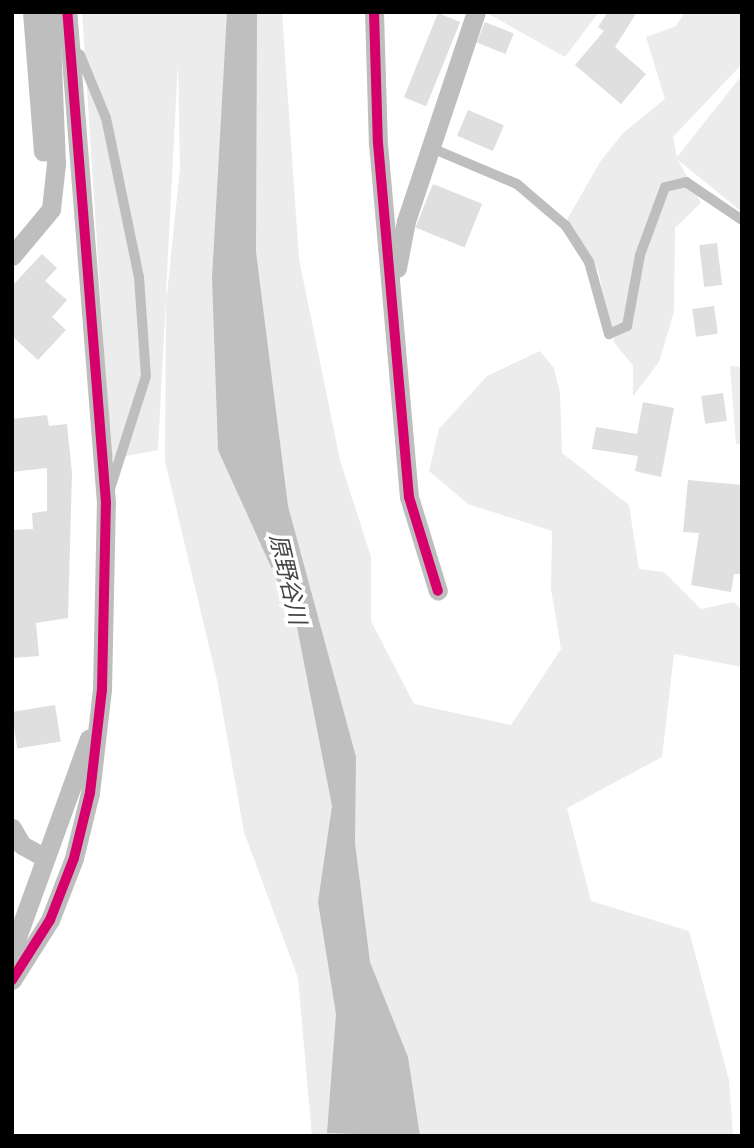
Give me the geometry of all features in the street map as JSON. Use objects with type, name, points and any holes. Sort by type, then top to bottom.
[{"type":"street","points":[[32,12],[44,164],[54,190]]},
{"type":"street","points":[[12,256],[51,209],[54,190],[50,12]]},
{"type":"street","points":[[12,980],[50,920],[74,858],[99,714],[106,503],[67,12]]},
{"type":"street","points":[[374,12],[392,291],[409,497],[438,591]]},
{"type":"street","points":[[392,291],[429,147],[476,12]]},
{"type":"street","points":[[12,951],[42,856],[99,714]]},
{"type":"street","points":[[12,828],[22,845],[42,856]]},
{"type":"lane","points":[[70,47],[80,55],[106,118],[139,277],[146,376],[106,503]]},
{"type":"lane","points":[[429,147],[517,184],[566,226],[589,262],[609,334],[626,326],[640,255],[665,187],[686,182],[742,220]]},
{"type":"shaded area","points":[[82,12],[282,12],[299,259],[340,460],[371,557],[371,621],[414,704],[511,725],[561,649],[551,589],[552,531],[468,504],[429,471],[439,429],[487,376],[540,351],[554,368],[560,393],[562,453],[629,505],[639,569],[664,572],[701,609],[734,602],[742,610],[742,667],[674,654],[662,757],[567,808],[591,901],[689,931],[729,1080],[733,1136],[312,1136],[298,978],[244,832],[217,680],[165,461],[166,298],[158,450],[111,459]],"holes":[[[178,62],[180,168],[167,294]]]},
{"type":"shaded area","points":[[485,12],[599,12],[565,57]]},
{"type":"shaded area","points":[[685,12],[742,12],[742,64],[673,137],[677,157],[742,75],[742,212],[678,160],[701,203],[675,228],[674,312],[659,362],[633,396],[633,366],[614,342],[598,270],[564,225],[600,162],[623,133],[665,99],[646,37],[676,26]]},
{"type":"shaded area","points":[[730,366],[742,367],[742,445],[736,444]]},
{"type":"water","name":"原野谷川","points":[[227,12],[257,12],[256,252],[288,506],[356,757],[355,843],[370,962],[408,1057],[420,1136],[327,1133],[336,1014],[318,902],[332,806],[296,622],[218,450],[212,278]]},
{"type":"building","points":[[608,12],[637,12],[615,47],[646,74],[621,104],[575,65],[604,31],[598,27]]},
{"type":"building","points":[[438,13],[460,22],[426,106],[404,97]]},
{"type":"building","points":[[485,22],[514,34],[506,54],[477,42]]},
{"type":"building","points":[[468,110],[504,125],[493,151],[457,136]]},
{"type":"building","points":[[433,184],[482,204],[465,247],[415,228]]},
{"type":"building","points":[[717,243],[722,285],[704,287],[699,245]]},
{"type":"building","points":[[42,254],[57,268],[45,281],[67,300],[52,317],[66,330],[38,360],[12,336],[12,286]]},
{"type":"building","points":[[714,306],[718,334],[696,337],[692,309]]},
{"type":"building","points":[[723,393],[727,421],[705,424],[701,396]]},
{"type":"building","points":[[643,402],[674,408],[661,477],[635,471],[638,456],[592,449],[596,427],[637,434]]},
{"type":"building","points":[[47,415],[49,426],[67,424],[72,473],[68,618],[36,623],[39,656],[12,658],[12,530],[33,529],[32,513],[47,511],[47,468],[12,472],[12,419]]},
{"type":"building","points":[[688,480],[742,485],[742,574],[734,574],[731,592],[691,585],[699,533],[683,532]]},
{"type":"building","points":[[55,705],[61,742],[17,748],[12,712]]},
{"type":"cycle path","points":[[12,980],[50,920],[74,858],[90,793],[102,689],[106,503],[67,12]]},
{"type":"cycle path","points":[[374,12],[378,143],[409,497],[438,591]]}]
